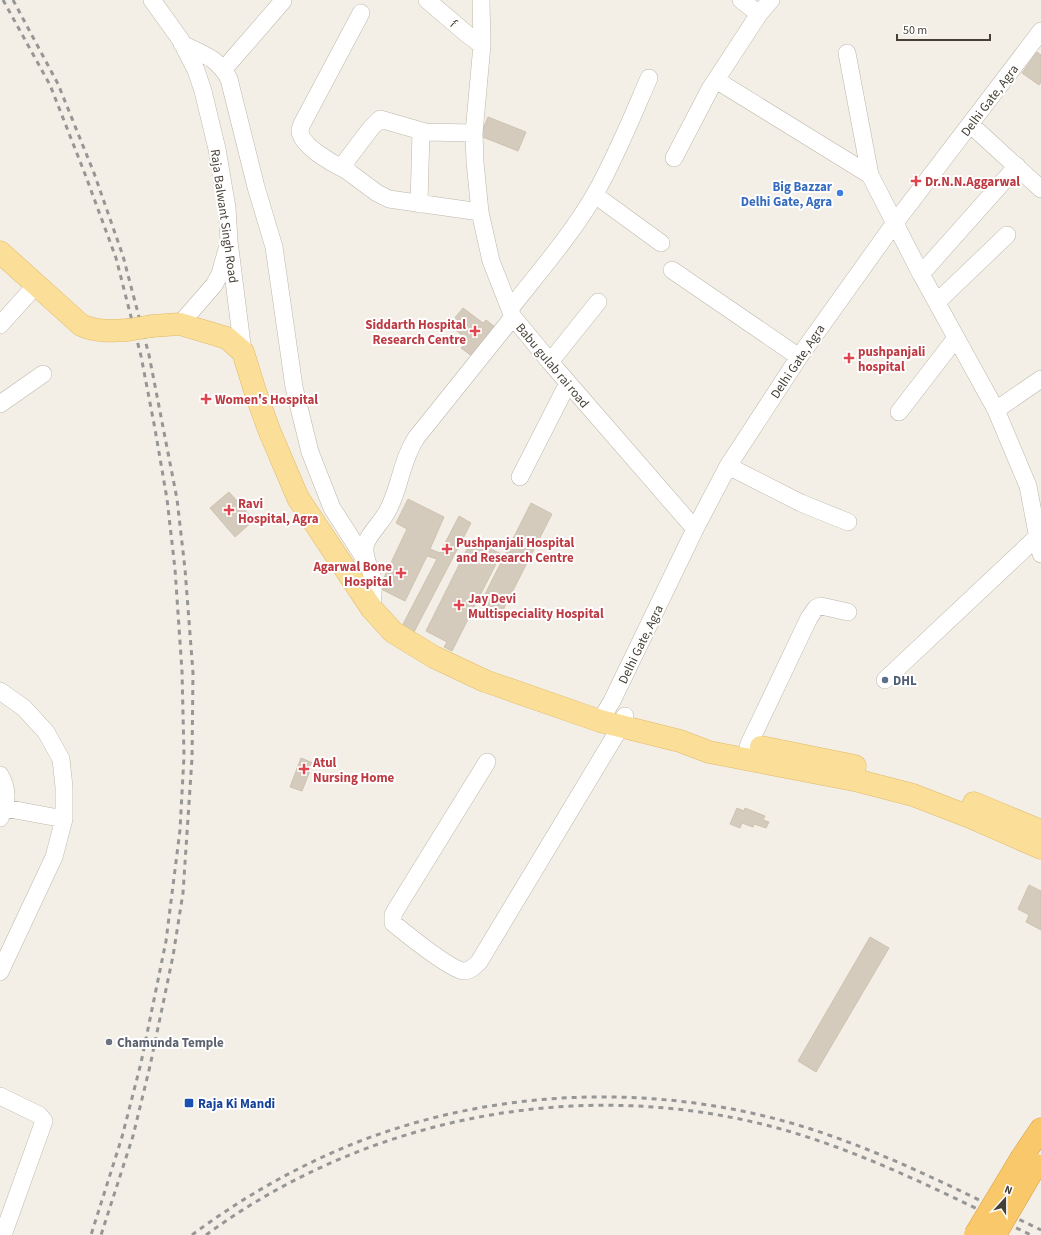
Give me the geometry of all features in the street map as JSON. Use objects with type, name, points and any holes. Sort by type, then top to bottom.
[{"type":"highway","points":[[995,1235],[1033,1160],[1041,1129]]},
{"type":"highway","points":[[975,1235],[1033,1160]]},
{"type":"main road","points":[[0,252],[82,325],[89,329],[97,331],[128,330],[152,326],[180,324],[227,338],[243,352],[269,430],[298,498],[372,609],[393,632],[434,657],[485,681],[607,718],[709,737],[747,752],[810,764],[876,771],[931,786],[990,817],[1041,848]]},
{"type":"main road","points":[[990,817],[1041,830]]},
{"type":"street","name":"Raja Balwant Singh Road","points":[[152,0],[182,44],[196,70],[203,91],[217,150],[227,208],[229,241],[243,352]]},
{"type":"street","name":"f","points":[[427,0],[482,45]]},
{"type":"street","name":"Babu gulab rai road","points":[[481,0],[482,45],[474,133],[474,162],[480,212],[491,261],[512,313],[550,362],[695,529]]},
{"type":"street","points":[[741,0],[759,14]]},
{"type":"street","points":[[674,158],[716,80],[759,14],[771,0]]},
{"type":"street","points":[[224,69],[283,1]]},
{"type":"street","points":[[361,13],[302,124],[300,132],[304,140],[319,155],[334,165],[346,170],[389,200],[480,212]]},
{"type":"street","name":"Delhi Gate, Agra","points":[[487,762],[395,911],[392,920],[393,923],[452,967],[463,972],[471,969],[479,962],[607,718],[695,529],[728,466],[799,357],[894,224],[1041,30]]},
{"type":"street","points":[[182,44],[210,57],[224,69],[229,79],[256,187],[274,247],[294,387],[310,452],[332,508],[366,561]]},
{"type":"street","points":[[847,53],[870,175],[894,224],[996,410],[1028,486],[1041,554]]},
{"type":"street","points":[[372,609],[373,581],[366,561],[364,547],[367,539],[388,511],[407,452],[512,313],[595,195],[649,78]]},
{"type":"street","points":[[716,80],[870,175]]},
{"type":"street","points":[[346,170],[346,160],[380,119],[421,131],[474,133]]},
{"type":"street","points":[[970,124],[1041,189]]},
{"type":"street","points":[[419,204],[421,131]]},
{"type":"street","points":[[921,274],[1017,166]]},
{"type":"street","points":[[595,195],[661,243]]},
{"type":"street","points":[[937,302],[1007,235]]},
{"type":"street","points":[[180,324],[214,286],[220,274],[229,241]]},
{"type":"street","points":[[672,270],[799,357]]},
{"type":"street","points":[[0,325],[36,285]]},
{"type":"street","points":[[550,362],[598,302]]},
{"type":"street","points":[[899,412],[956,338]]},
{"type":"street","points":[[0,404],[43,374]]},
{"type":"street","points":[[996,410],[1041,379]]},
{"type":"street","points":[[520,477],[568,383]]},
{"type":"street","points":[[728,466],[801,503],[848,522]]},
{"type":"street","points":[[885,680],[1038,536]]},
{"type":"street","points":[[747,752],[816,608],[821,606],[848,612]]},
{"type":"street","points":[[0,691],[24,708],[46,732],[61,759],[64,787],[64,819],[54,857],[0,972]]},
{"type":"street","points":[[0,775],[4,783],[6,800],[1,811],[64,819]]},
{"type":"street","points":[[0,1096],[39,1115],[44,1121],[3,1235]]},
{"type":"building","points":[[1037,52],[1041,55],[1041,82],[1039,85],[1022,73]]},
{"type":"building","points":[[488,117],[526,132],[518,151],[480,136]]},
{"type":"building","points":[[463,308],[483,323],[486,320],[499,330],[476,359],[461,348],[468,340],[449,325]]},
{"type":"building","points":[[229,492],[254,520],[235,537],[210,508]]},
{"type":"building","points":[[408,499],[444,517],[430,549],[440,553],[459,516],[471,523],[414,632],[402,626],[437,559],[427,556],[405,601],[379,588],[407,529],[396,523]]},
{"type":"building","points":[[531,503],[552,514],[502,612],[481,602]]},
{"type":"building","points":[[472,539],[501,554],[452,651],[444,647],[447,642],[426,631]]},
{"type":"building","points":[[301,758],[313,763],[302,791],[290,787]]},
{"type":"building","points":[[737,808],[744,811],[745,808],[765,816],[763,820],[769,822],[766,828],[754,824],[753,827],[742,823],[740,828],[730,824]]},
{"type":"building","points":[[1029,885],[1041,891],[1041,930],[1026,922],[1029,915],[1018,909]]},
{"type":"building","points":[[870,937],[889,948],[816,1072],[798,1061]]},
{"type":"railway","points":[[3,0],[50,85],[116,258],[141,356],[155,429],[167,499],[175,569],[182,671],[184,756],[180,830],[166,941],[141,1063],[122,1137],[91,1235]]},
{"type":"railway","points":[[13,0],[58,84],[94,173],[123,256],[149,355],[177,499],[185,569],[193,673],[192,758],[183,893],[173,956],[150,1066],[133,1136],[101,1235]]},
{"type":"railway","points":[[192,1235],[220,1215],[263,1188],[308,1164],[364,1139],[423,1120],[484,1107],[545,1099],[608,1097],[670,1100],[731,1109],[791,1123],[855,1145],[918,1171],[1041,1230]]},
{"type":"railway","points":[[206,1235],[271,1193],[339,1159],[411,1133],[485,1116],[561,1107],[637,1106],[713,1114],[788,1131],[820,1141],[851,1152],[912,1178],[1031,1235]]},
{"type":"place","name":"Dr.N.N.Aggarwal","points":[[916,181]]},
{"type":"place","name":"Big Bazzar Delhi Gate, Agra","points":[[840,193]]},
{"type":"place","name":"Siddarth Hospital Research Centre","points":[[475,331]]},
{"type":"place","name":"pushpanjali hospital","points":[[849,358]]},
{"type":"place","name":"Women's Hospital","points":[[206,399]]},
{"type":"place","name":"Ravi Hospital, Agra","points":[[229,510]]},
{"type":"place","name":"Pushpanjali Hospital and Research Centre","points":[[447,549]]},
{"type":"place","name":"Agarwal Bone Hospital","points":[[401,573]]},
{"type":"place","name":"Jay Devi Multispeciality Hospital","points":[[459,605]]},
{"type":"place","name":"DHL","points":[[885,680]]},
{"type":"place","name":"Atul Nursing Home","points":[[304,769]]},
{"type":"place","name":"Chamunda Temple","points":[[109,1042]]},
{"type":"place","name":"Raja Ki Mandi","points":[[189,1103]]}]
